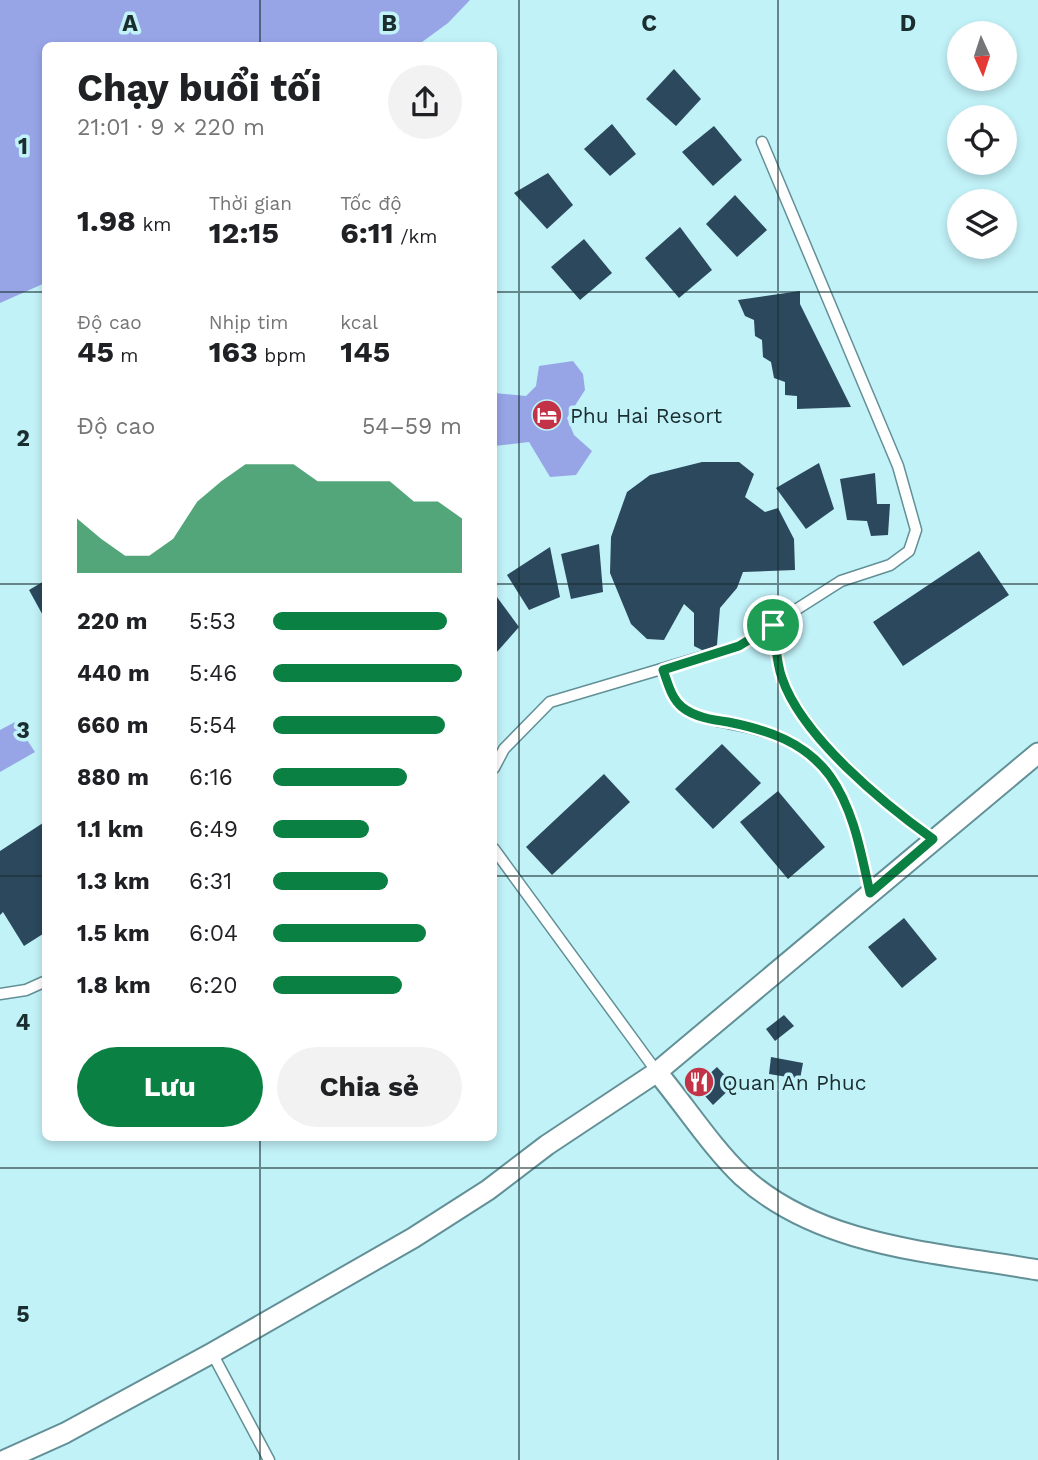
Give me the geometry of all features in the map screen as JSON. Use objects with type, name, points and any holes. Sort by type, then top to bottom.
[{"type":"street","points":[[5,1460],[65,1433],[413,1238],[657,1072],[1038,753]]},
{"type":"street","points":[[657,1072],[740,1174],[782,1208],[814,1223],[860,1238],[1038,1270]]},
{"type":"lane","points":[[497,762],[504,749],[550,702],[739,646],[841,581],[890,565],[909,551],[916,530],[898,466],[762,142]]},
{"type":"lane","points":[[773,625],[781,677],[802,715],[864,786],[933,839]]},
{"type":"lane","points":[[663,670],[673,698],[684,709],[707,719],[759,728],[784,737],[811,756],[829,775],[855,829],[870,893]]},
{"type":"lane","points":[[497,853],[657,1072]]},
{"type":"lane","points":[[0,994],[26,990],[42,983]]},
{"type":"lane","points":[[212,1353],[269,1460]]},
{"type":"water","points":[[0,0],[470,0],[448,23],[422,42],[42,42],[42,284],[0,303]]},
{"type":"water","points":[[573,361],[583,374],[585,390],[567,418],[574,435],[592,451],[576,475],[550,477],[529,442],[497,446],[497,393],[526,396],[536,386],[539,366]]},
{"type":"water","points":[[15,722],[35,752],[0,772],[0,730]]},
{"type":"building","points":[[674,69],[701,99],[676,126],[646,99]]},
{"type":"building","points":[[612,124],[636,154],[610,176],[584,149]]},
{"type":"building","points":[[714,126],[742,160],[713,186],[682,152]]},
{"type":"building","points":[[548,173],[573,205],[547,229],[514,193]]},
{"type":"building","points":[[735,195],[767,230],[737,257],[706,224]]},
{"type":"building","points":[[680,227],[712,270],[679,298],[645,258]]},
{"type":"building","points":[[584,239],[612,273],[580,300],[551,267]]},
{"type":"building","points":[[800,291],[800,304],[851,407],[797,409],[797,396],[785,395],[785,382],[774,378],[771,362],[763,357],[762,340],[755,336],[754,320],[745,316],[738,300]]},
{"type":"building","points":[[702,462],[739,462],[754,474],[745,497],[765,512],[778,508],[794,539],[795,570],[743,572],[737,588],[720,608],[717,645],[704,651],[694,646],[694,613],[684,604],[664,640],[647,639],[631,624],[610,573],[611,537],[627,492],[650,475]]},
{"type":"building","points":[[819,463],[834,509],[806,529],[776,488]]},
{"type":"building","points":[[875,473],[877,504],[890,504],[888,535],[871,536],[867,521],[847,520],[840,479]]},
{"type":"building","points":[[599,544],[603,592],[571,599],[561,554]]},
{"type":"building","points":[[550,547],[560,597],[529,610],[507,575]]},
{"type":"building","points":[[979,551],[1009,595],[903,666],[873,622]]},
{"type":"building","points":[[42,582],[42,614],[29,590]]},
{"type":"building","points":[[497,597],[519,627],[497,652]]},
{"type":"building","points":[[722,744],[761,783],[713,829],[675,789]]},
{"type":"building","points":[[604,774],[630,802],[552,875],[526,847]]},
{"type":"building","points":[[778,791],[825,847],[788,879],[740,822]]},
{"type":"building","points":[[42,824],[42,935],[24,946],[3,912],[0,915],[0,851]]},
{"type":"building","points":[[904,918],[937,959],[902,988],[868,947]]},
{"type":"building","points":[[784,1015],[794,1026],[775,1041],[766,1029]]},
{"type":"building","points":[[771,1057],[803,1063],[800,1079],[769,1074]]},
{"type":"building","points":[[717,1067],[734,1085],[713,1105],[696,1086]]},
{"type":"place","name":"Phu Hai Resort","points":[[547,415]]},
{"type":"place","name":"Quan An Phuc","points":[[699,1082]]},
{"type":"route","points":[[773,625],[781,677],[802,715],[864,786],[933,839],[870,893],[855,829],[842,797],[829,775],[811,756],[784,737],[759,728],[707,719],[684,709],[673,698],[663,670],[739,646],[773,625]]}]
